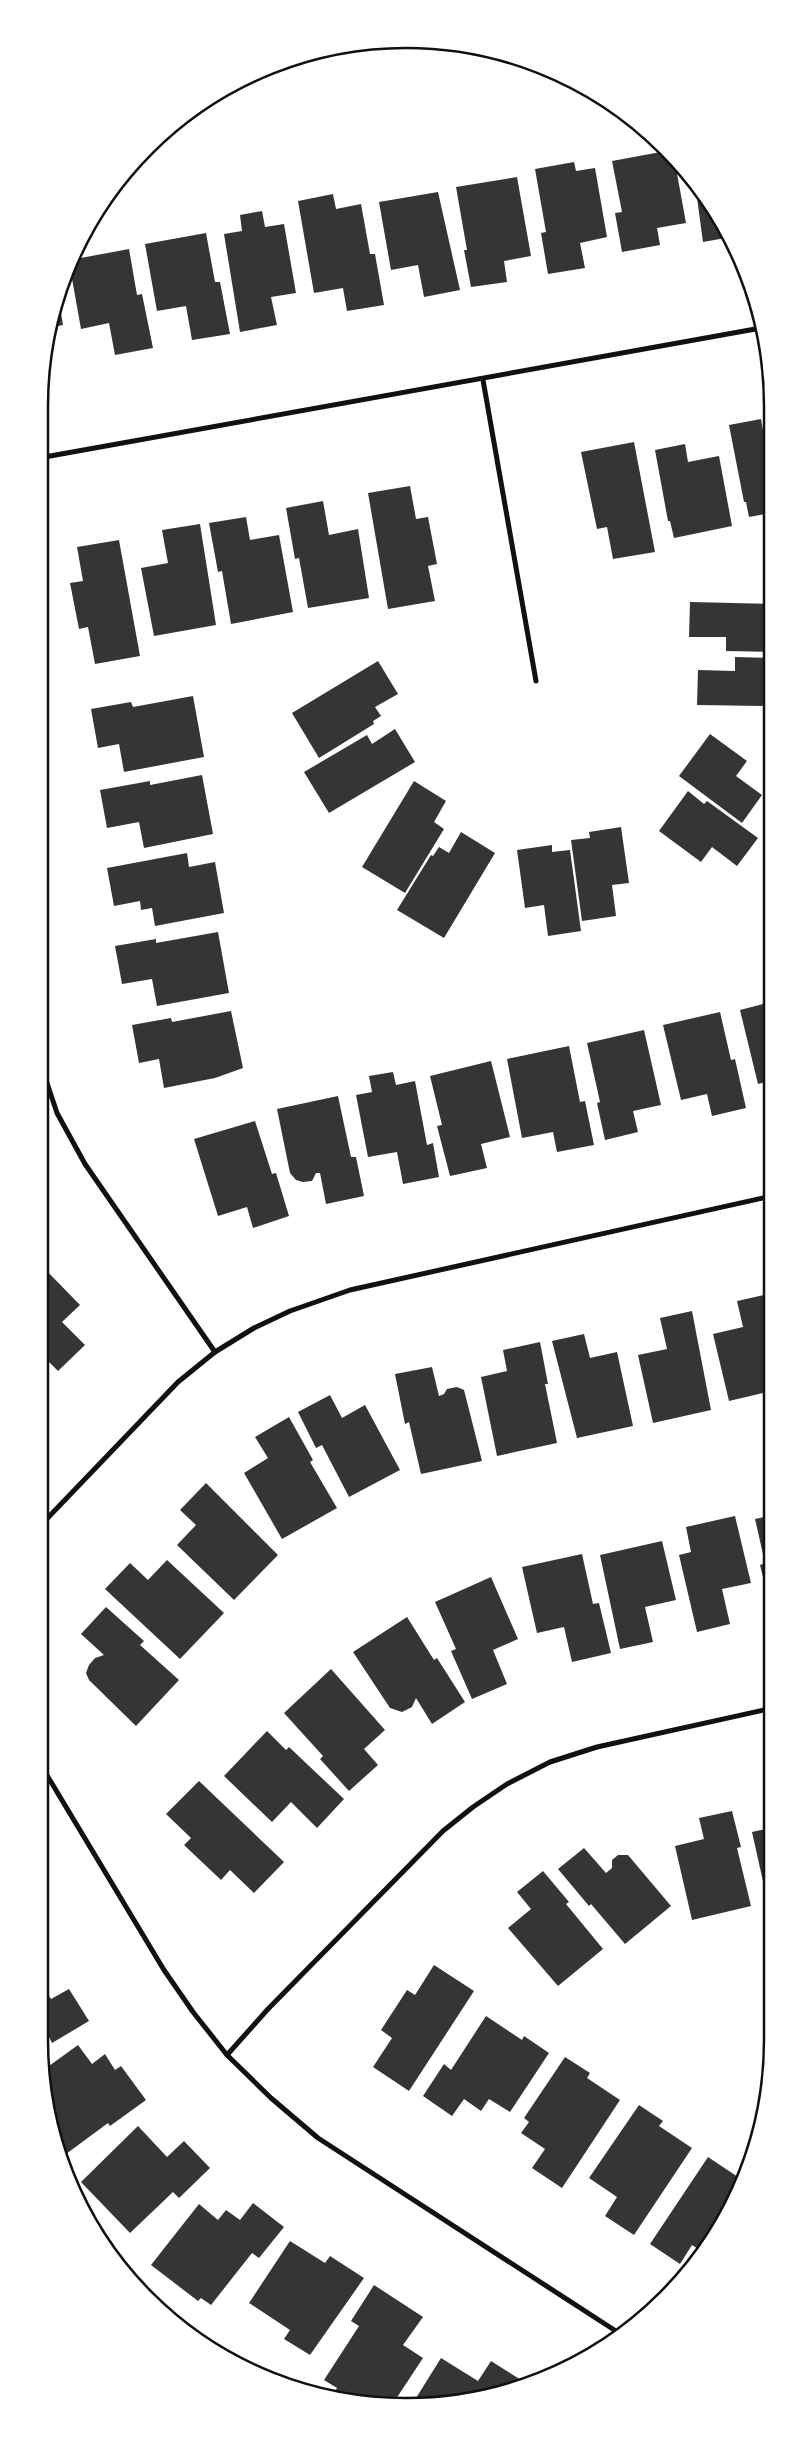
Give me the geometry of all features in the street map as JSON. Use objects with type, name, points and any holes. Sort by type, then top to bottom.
[{"type":"street","points":[[48,456],[483,380],[756,329]]},
{"type":"street","points":[[483,380],[536,681]]},
{"type":"street","points":[[48,1085],[58,1113],[84,1164],[215,1352]]},
{"type":"street","points":[[48,1518],[178,1382],[215,1352],[254,1328],[290,1312],[350,1290],[764,1198]]},
{"type":"street","points":[[227,2054],[268,2009],[442,1831],[507,1784],[550,1762],[597,1747],[764,1710]]},
{"type":"street","points":[[48,1777],[164,1970],[193,2012],[227,2054],[271,2098],[318,2138],[615,2331]]},
{"type":"building","points":[[658,152],[676,171],[686,223],[657,228],[660,245],[622,252],[615,213],[622,212],[612,161]]},
{"type":"building","points":[[574,162],[576,171],[595,168],[607,237],[580,243],[585,268],[548,274],[541,233],[546,232],[535,169]]},
{"type":"building","points":[[517,177],[531,256],[504,261],[507,282],[471,287],[464,250],[467,250],[456,187]]},
{"type":"building","points":[[438,192],[460,290],[424,297],[418,265],[391,270],[379,202]]},
{"type":"building","points":[[333,194],[336,209],[361,204],[370,254],[375,254],[384,305],[347,311],[343,288],[314,293],[298,201]]},
{"type":"building","points":[[697,197],[723,238],[703,242]]},
{"type":"building","points":[[262,211],[265,227],[284,224],[296,293],[271,297],[277,325],[240,332],[224,234],[242,231],[240,215]]},
{"type":"building","points":[[206,233],[215,282],[220,282],[230,334],[192,340],[186,306],[157,311],[145,244]]},
{"type":"building","points":[[129,249],[137,295],[142,294],[153,348],[115,355],[109,323],[81,329],[72,278],[79,258]]},
{"type":"building","points":[[61,311],[63,325],[57,326]]},
{"type":"building","points":[[761,419],[764,436],[764,514],[749,517],[746,502],[744,502],[729,425]]},
{"type":"building","points":[[634,442],[655,552],[613,559],[607,527],[597,529],[581,452]]},
{"type":"building","points":[[685,444],[688,462],[719,456],[732,526],[674,538],[670,521],[668,521],[655,450]]},
{"type":"building","points":[[410,486],[416,519],[428,517],[437,564],[428,566],[435,601],[388,609],[368,493]]},
{"type":"building","points":[[323,501],[329,535],[358,529],[369,598],[308,608],[299,558],[295,559],[286,508]]},
{"type":"building","points":[[246,517],[250,540],[279,535],[293,612],[231,624],[222,571],[218,572],[209,523]]},
{"type":"building","points":[[200,524],[216,625],[154,636],[141,568],[168,563],[162,530]]},
{"type":"building","points":[[119,540],[140,656],[95,664],[88,627],[79,629],[70,583],[83,581],[77,547]]},
{"type":"building","points":[[690,602],[764,604],[764,652],[726,651],[726,637],[689,637]]},
{"type":"building","points":[[735,657],[764,658],[764,706],[697,705],[698,670],[735,671]]},
{"type":"building","points":[[378,661],[398,694],[375,707],[381,716],[373,721],[374,724],[319,758],[292,713]]},
{"type":"building","points":[[193,696],[204,757],[124,772],[119,744],[98,748],[91,709],[131,702],[133,707]]},
{"type":"building","points":[[395,729],[415,762],[329,813],[304,772],[367,735],[372,744]]},
{"type":"building","points":[[710,734],[747,761],[736,776],[762,795],[742,823],[679,776]]},
{"type":"building","points":[[202,775],[213,834],[144,848],[139,822],[107,828],[100,790],[150,781],[150,785]]},
{"type":"building","points":[[414,781],[446,801],[434,822],[444,829],[405,893],[362,867]]},
{"type":"building","points":[[688,791],[704,804],[707,801],[758,838],[737,866],[712,847],[701,862],[659,831]]},
{"type":"building","points":[[621,827],[629,883],[612,885],[616,916],[582,921],[571,840],[590,838],[589,832]]},
{"type":"building","points":[[461,832],[495,853],[444,938],[397,910],[431,855],[433,856],[439,847],[449,853]]},
{"type":"building","points":[[552,845],[552,852],[570,850],[581,931],[548,936],[544,905],[525,908],[517,850]]},
{"type":"building","points":[[187,853],[189,867],[215,862],[224,913],[155,926],[152,908],[141,910],[140,901],[114,906],[107,868]]},
{"type":"building","points":[[218,932],[229,993],[157,1006],[152,979],[122,984],[115,946],[156,939],[156,943]]},
{"type":"building","points":[[764,1004],[764,1083],[758,1084],[740,1010]]},
{"type":"building","points":[[231,1011],[243,1068],[215,1078],[164,1088],[159,1059],[139,1063],[132,1025],[171,1018],[172,1022]]},
{"type":"building","points":[[720,1012],[731,1060],[735,1059],[746,1108],[712,1116],[707,1094],[681,1100],[663,1025]]},
{"type":"building","points":[[644,1030],[661,1105],[633,1111],[638,1132],[605,1140],[597,1103],[600,1102],[587,1043]]},
{"type":"building","points":[[569,1046],[580,1102],[585,1101],[594,1145],[557,1152],[553,1132],[522,1138],[507,1059]]},
{"type":"building","points":[[491,1061],[510,1137],[481,1144],[487,1168],[450,1176],[437,1126],[442,1125],[430,1076]]},
{"type":"building","points":[[393,1072],[396,1085],[415,1081],[427,1145],[433,1143],[439,1177],[403,1184],[397,1152],[368,1157],[356,1095],[372,1092],[369,1076]]},
{"type":"building","points":[[338,1096],[351,1157],[356,1157],[364,1196],[326,1204],[320,1173],[316,1173],[312,1181],[303,1182],[296,1180],[290,1173],[277,1109]]},
{"type":"building","points":[[255,1121],[272,1174],[276,1173],[289,1216],[253,1228],[247,1207],[218,1216],[194,1139]]},
{"type":"building","points":[[48,1272],[80,1305],[62,1322],[85,1345],[58,1371],[48,1361]]},
{"type":"building","points":[[764,1295],[764,1393],[729,1401],[713,1334],[743,1327],[737,1301]]},
{"type":"building","points":[[692,1311],[711,1410],[653,1423],[638,1355],[667,1349],[660,1318]]},
{"type":"building","points":[[584,1334],[590,1358],[617,1352],[633,1426],[577,1438],[552,1341]]},
{"type":"building","points":[[540,1342],[548,1384],[545,1384],[557,1443],[497,1456],[481,1377],[507,1371],[503,1350]]},
{"type":"building","points":[[432,1367],[439,1396],[444,1394],[447,1389],[457,1387],[464,1390],[482,1461],[421,1474],[409,1422],[405,1424],[395,1374]]},
{"type":"building","points":[[330,1395],[342,1418],[365,1405],[400,1470],[349,1497],[322,1445],[316,1448],[298,1412]]},
{"type":"building","points":[[289,1417],[313,1460],[310,1462],[337,1508],[282,1539],[244,1473],[268,1458],[255,1437]]},
{"type":"building","points":[[206,1483],[278,1555],[234,1600],[177,1545],[196,1525],[180,1510]]},
{"type":"building","points":[[735,1516],[751,1583],[722,1589],[730,1624],[697,1632],[679,1555],[691,1552],[686,1527]]},
{"type":"building","points":[[764,1517],[764,1559],[755,1519]]},
{"type":"building","points":[[662,1541],[676,1600],[645,1607],[653,1642],[620,1649],[600,1555]]},
{"type":"building","points":[[582,1554],[593,1604],[599,1603],[611,1653],[572,1662],[564,1627],[537,1633],[522,1567]]},
{"type":"building","points":[[167,1560],[224,1613],[180,1659],[105,1589],[130,1563],[148,1580]]},
{"type":"building","points":[[764,1563],[764,1581],[760,1565]]},
{"type":"building","points":[[491,1577],[518,1639],[493,1650],[507,1684],[472,1699],[451,1651],[456,1649],[435,1602]]},
{"type":"building","points":[[106,1607],[144,1641],[140,1645],[179,1680],[136,1726],[89,1680],[86,1673],[89,1665],[95,1658],[104,1655],[81,1634]]},
{"type":"building","points":[[407,1617],[434,1660],[437,1658],[465,1702],[432,1724],[416,1698],[412,1707],[402,1712],[390,1708],[353,1652]]},
{"type":"building","points":[[331,1669],[385,1730],[364,1749],[378,1765],[349,1791],[320,1759],[323,1756],[284,1713]]},
{"type":"building","points":[[267,1731],[286,1750],[289,1747],[344,1799],[317,1828],[291,1802],[272,1822],[224,1776]]},
{"type":"building","points":[[199,1781],[284,1862],[254,1893],[230,1870],[221,1880],[184,1845],[191,1838],[166,1814]]},
{"type":"building","points":[[732,1811],[741,1847],[737,1848],[751,1906],[692,1920],[675,1846],[704,1839],[699,1818]]},
{"type":"building","points":[[764,1829],[764,1886],[752,1832]]},
{"type":"building","points":[[584,1848],[606,1873],[612,1868],[612,1860],[618,1855],[628,1855],[671,1906],[625,1944],[591,1904],[589,1906],[558,1869]]},
{"type":"building","points":[[543,1871],[569,1902],[566,1904],[603,1949],[558,1986],[508,1928],[531,1909],[517,1892]]},
{"type":"building","points":[[434,1965],[474,1991],[409,2091],[373,2067],[392,2038],[381,2030],[407,1990],[415,1995]]},
{"type":"building","points":[[69,1989],[89,2021],[52,2043],[48,2035],[48,1994],[51,1999]]},
{"type":"building","points":[[486,2016],[522,2040],[524,2036],[549,2053],[510,2112],[489,2099],[481,2111],[464,2099],[452,2116],[423,2096],[444,2064],[451,2070]]},
{"type":"building","points":[[78,2045],[92,2064],[105,2054],[115,2070],[121,2066],[146,2100],[110,2126],[108,2123],[67,2154],[54,2110],[48,2066]]},
{"type":"building","points":[[565,2057],[590,2073],[587,2078],[620,2100],[562,2188],[532,2168],[545,2149],[521,2133],[529,2122],[524,2118]]},
{"type":"building","points":[[639,2105],[663,2121],[659,2126],[692,2148],[634,2235],[605,2216],[617,2197],[589,2178]]},
{"type":"building","points":[[138,2126],[167,2157],[184,2141],[210,2168],[179,2198],[173,2192],[130,2233],[81,2182]]},
{"type":"building","points":[[708,2157],[737,2176],[728,2199],[704,2239],[697,2248],[692,2245],[680,2264],[650,2244]]},
{"type":"building","points":[[253,2203],[284,2227],[259,2258],[252,2253],[211,2305],[201,2298],[198,2301],[151,2265],[199,2204],[218,2220],[226,2210],[240,2220]]},
{"type":"building","points":[[290,2241],[325,2263],[330,2256],[364,2278],[310,2355],[284,2339],[290,2330],[249,2303]]},
{"type":"building","points":[[374,2285],[423,2317],[403,2345],[423,2358],[397,2398],[336,2392],[337,2388],[324,2380],[359,2326],[351,2321]]},
{"type":"building","points":[[441,2358],[478,2381],[491,2361],[520,2379],[476,2392],[416,2398]]}]
